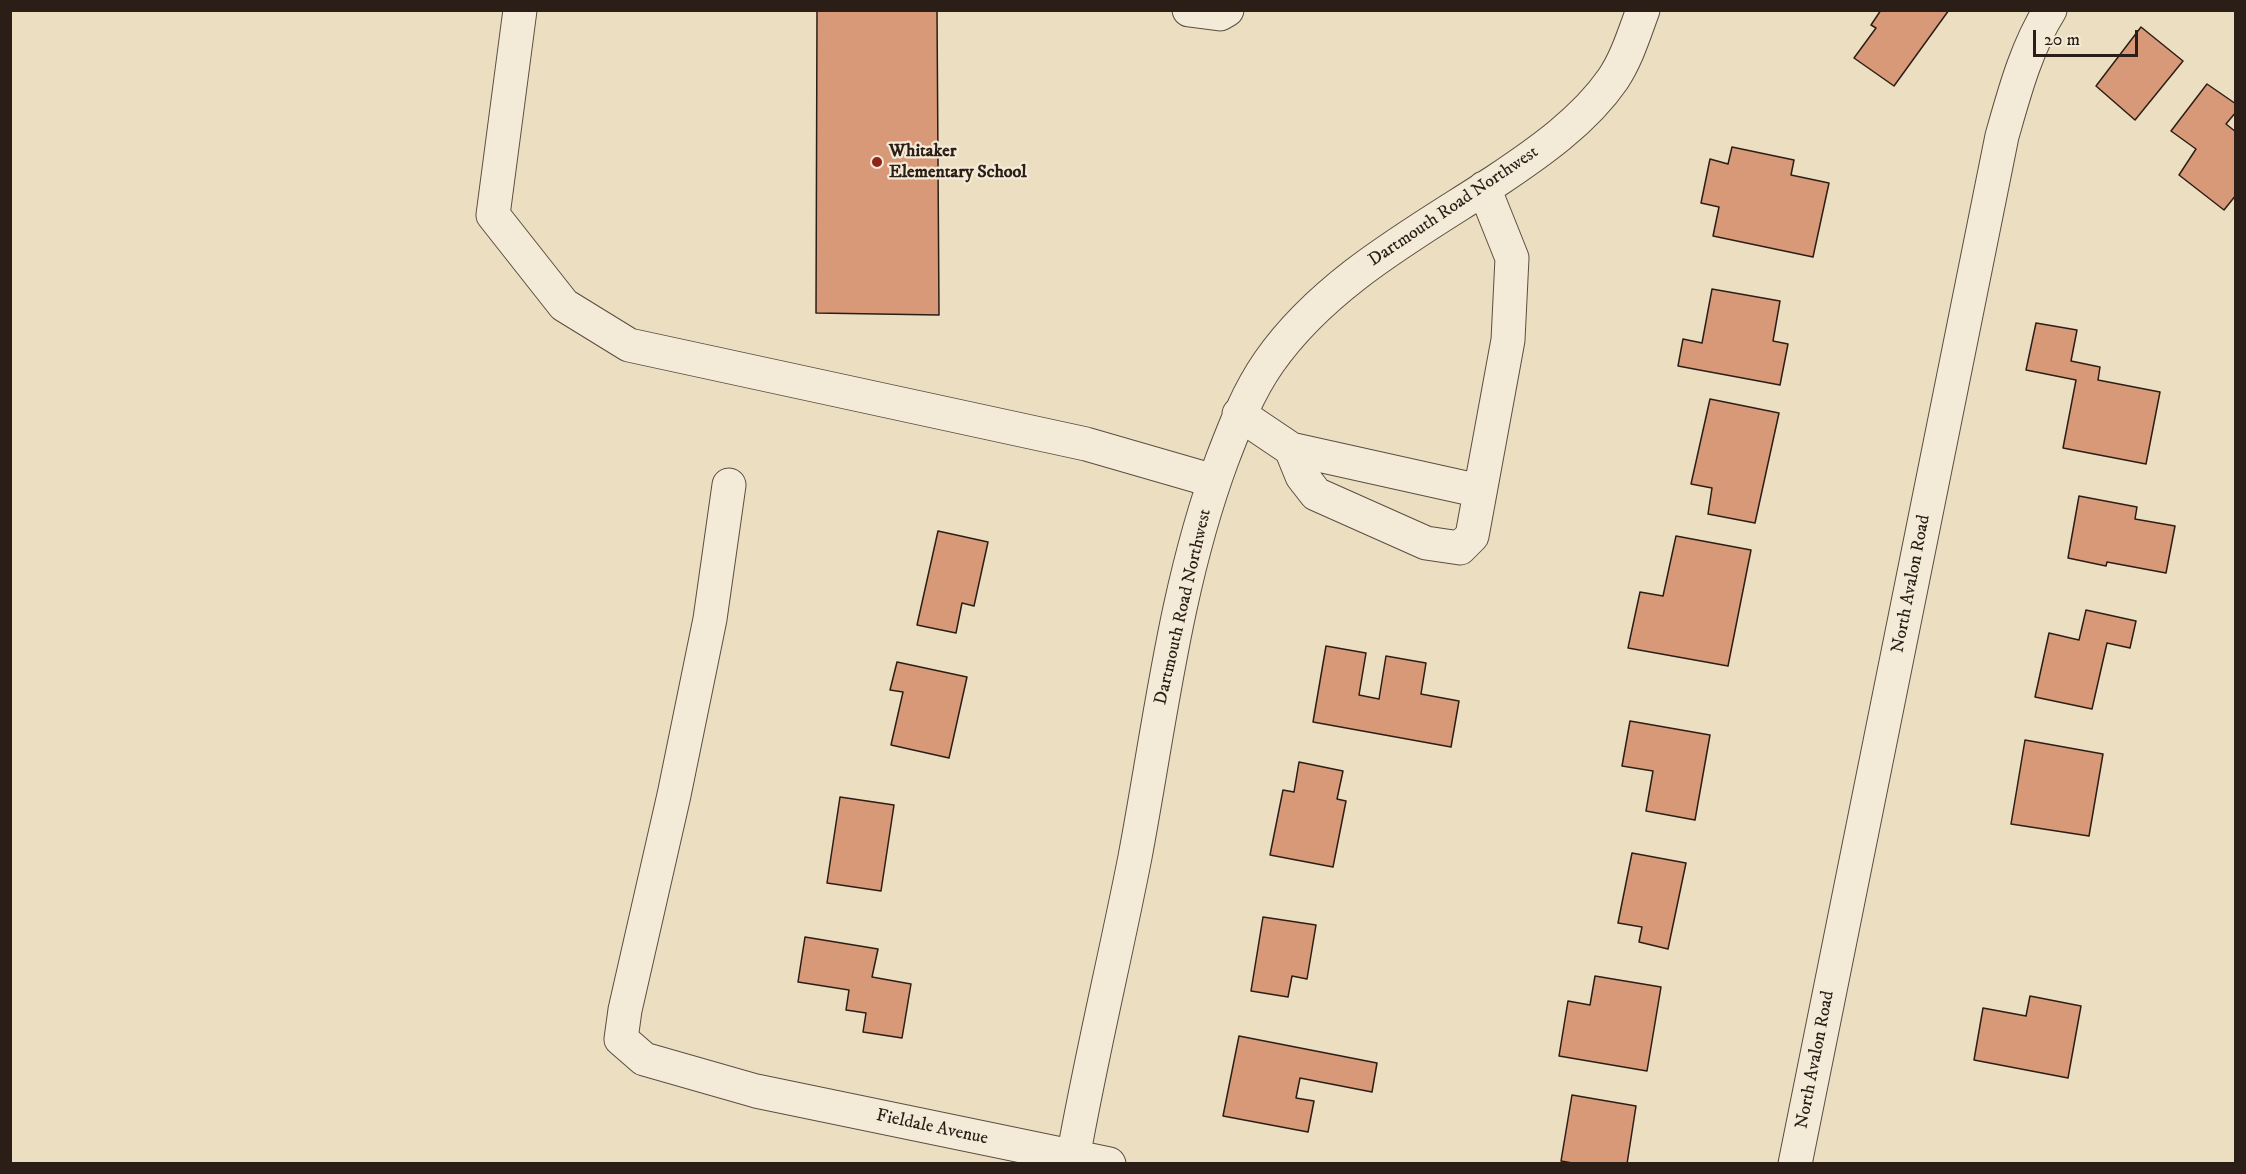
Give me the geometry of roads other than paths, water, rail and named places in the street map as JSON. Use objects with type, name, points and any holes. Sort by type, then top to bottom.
[{"type":"street","points":[[520,10],[493,215],[564,305],[629,345],[1086,444],[1214,481]]},
{"type":"street","points":[[1189,10],[1220,14],[1227,10]]},
{"type":"street","name":"Dartmouth Road Northwest","points":[[1073,1160],[1135,857],[1169,664],[1197,534],[1239,414],[1269,362],[1304,319],[1369,264],[1530,158],[1579,117],[1612,81],[1628,54],[1643,10]]},
{"type":"street","name":"North Avalon Road","points":[[1795,1164],[2002,136],[2016,87],[2050,10]]},
{"type":"street","points":[[1291,449],[1302,476],[1316,494],[1426,543],[1460,548],[1472,536],[1508,339],[1512,258],[1484,188]]},
{"type":"street","points":[[1239,414],[1291,449],[1480,491]]},
{"type":"street","name":"Fieldale Avenue","points":[[729,485],[710,619],[625,1010],[621,1039],[644,1059],[756,1091],[1073,1160],[1108,1164]]},
{"type":"place","name":"Whitaker Elementary School","points":[[877,162]]}]
